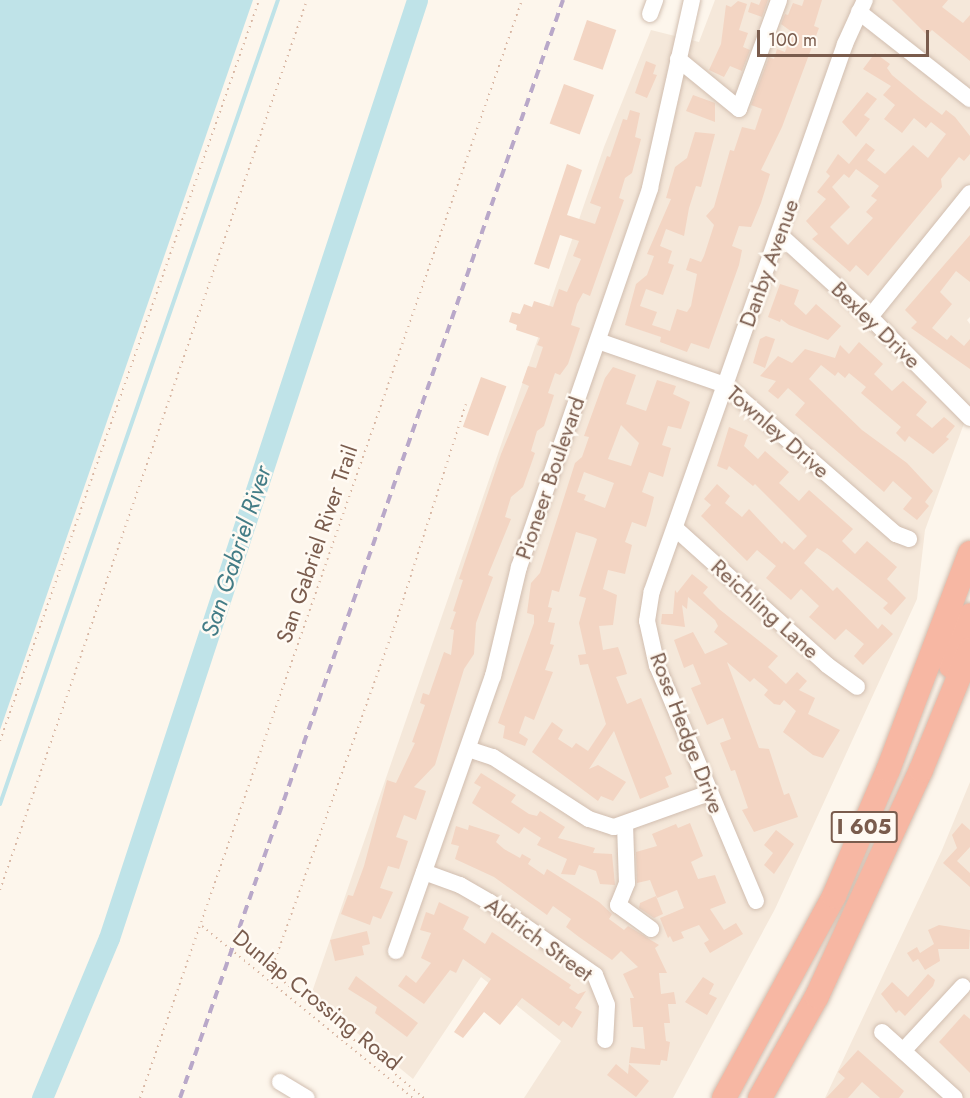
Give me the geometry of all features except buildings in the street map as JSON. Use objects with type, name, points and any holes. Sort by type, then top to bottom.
[{"type":"highway","name":"I 605","points":[[727,1095],[834,896],[888,770],[970,553]]},
{"type":"highway","points":[[921,770],[918,745],[970,615]]},
{"type":"highway","name":"I 605","points":[[760,1098],[817,996],[921,770],[970,650]]},
{"type":"street","name":"Pioneer Boulevard","points":[[396,951],[494,676],[519,567],[650,188],[692,0]]},
{"type":"street","points":[[678,59],[739,109],[779,0]]},
{"type":"street","points":[[862,6],[970,99]]},
{"type":"street","name":"Danby Avenue","points":[[675,528],[724,385],[780,235],[845,44],[862,6]]},
{"type":"street","points":[[870,316],[970,194]]},
{"type":"street","name":"Bexley Drive","points":[[780,235],[870,316],[970,418]]},
{"type":"street","name":"Townley Drive","points":[[598,341],[724,385],[896,534],[909,539]]},
{"type":"street","name":"Reichling Lane","points":[[675,528],[827,665],[857,687]]},
{"type":"street","name":"Rose Hedge Drive","points":[[675,528],[652,591],[647,621],[657,666],[756,901]]},
{"type":"street","points":[[468,749],[493,756],[589,819],[615,827],[709,793]]},
{"type":"street","points":[[625,824],[627,883],[618,904],[651,929]]},
{"type":"street","name":"Aldrich Street","points":[[424,872],[460,885],[490,902],[595,975],[608,1005],[605,1040]]},
{"type":"street","points":[[903,1051],[963,986]]},
{"type":"street","points":[[882,1032],[955,1098]]},
{"type":"street","points":[[280,1082],[307,1098]]},
{"type":"path","points":[[0,741],[259,0]]},
{"type":"path","points":[[0,890],[307,0]]},
{"type":"path","name":"San Gabriel River Trail","points":[[140,1098],[202,926],[522,0]]},
{"type":"path","points":[[424,1098],[271,971],[394,628],[466,404]]},
{"type":"path","name":"Dunlap Crossing Road","points":[[202,926],[413,1098]]},
{"type":"shaded area","points":[[715,0],[970,0],[970,317],[967,320],[970,324],[970,407],[925,530],[917,599],[775,909],[673,1098],[524,1098],[561,1041],[481,977],[413,1079],[311,995],[604,147],[651,30],[699,42]]},
{"type":"shaded area","points":[[970,782],[970,1098],[825,1098],[942,850]]},
{"type":"water","points":[[0,0],[253,0],[0,730]]},
{"type":"waterway","points":[[0,804],[278,0]]},
{"type":"waterway","name":"San Gabriel River","points":[[42,1098],[109,938],[417,0]]},
{"type":"railway","points":[[180,1098],[563,0]]}]
